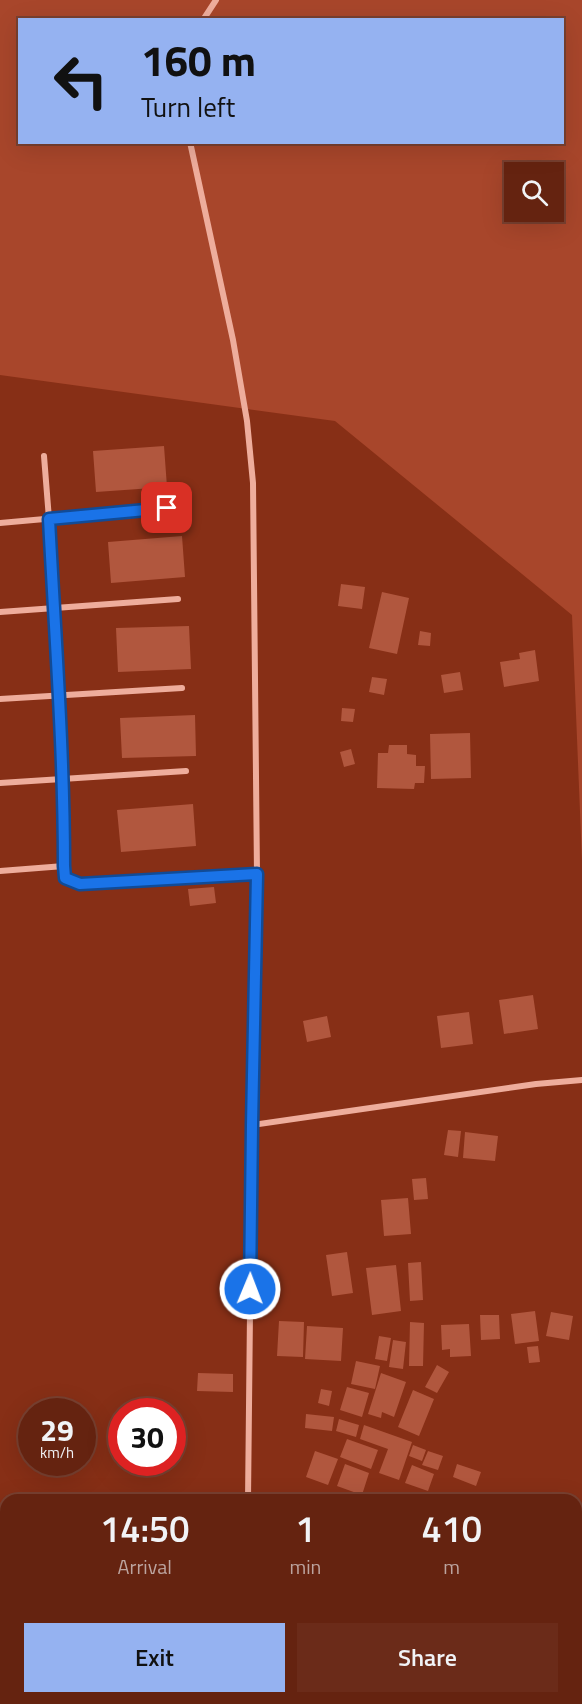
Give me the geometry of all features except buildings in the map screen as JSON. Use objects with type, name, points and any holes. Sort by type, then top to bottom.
[{"type":"street","points":[[204,18],[216,0]]},
{"type":"street","points":[[190,144],[233,340],[247,421],[253,483],[257,874],[248,1494]]},
{"type":"street","points":[[44,456],[63,779],[65,878],[80,884],[257,874]]},
{"type":"street","points":[[0,523],[167,508]]},
{"type":"street","points":[[0,612],[178,598]]},
{"type":"street","points":[[0,699],[182,688]]},
{"type":"street","points":[[0,783],[186,771]]},
{"type":"street","points":[[0,871],[64,866]]},
{"type":"street","points":[[252,1125],[536,1084],[582,1080]]},
{"type":"shaded area","points":[[0,0],[582,0],[582,861],[572,615],[335,421],[0,375]]},
{"type":"route","points":[[167,508],[49,519],[63,779],[65,878],[80,884],[257,874],[250,1289]]}]
